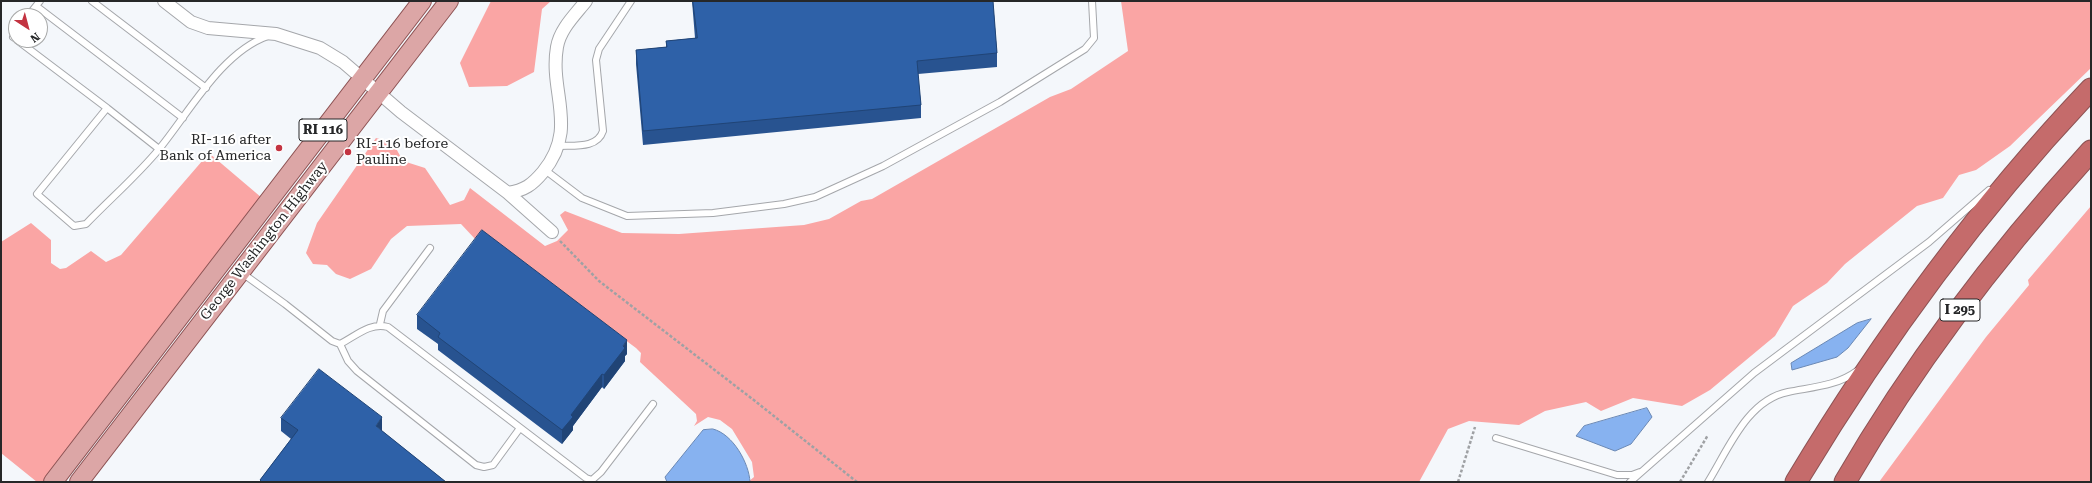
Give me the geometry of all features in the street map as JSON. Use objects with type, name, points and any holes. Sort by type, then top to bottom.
[{"type":"highway","points":[[1796,482],[1881,348],[1967,234],[2061,121],[2091,89]]},
{"type":"highway","name":"I 295","points":[[1845,482],[1906,386],[1969,298],[2022,230],[2091,151]]},
{"type":"main road","name":"George Washington Highway","points":[[53,482],[422,1]]},
{"type":"main road","name":"George Washington Highway","points":[[80,482],[449,1]]},
{"type":"main road","points":[[224,260],[241,272]]},
{"type":"street","points":[[164,1],[191,22],[208,28],[276,34],[320,48],[343,62],[378,93],[508,193],[552,232]]},
{"type":"street","points":[[508,193],[523,190],[545,170],[558,146],[562,124],[556,63],[557,47],[563,30],[586,1]]},
{"type":"lane","points":[[92,1],[206,88]]},
{"type":"lane","points":[[558,146],[592,144],[601,138],[603,131],[596,60],[598,49],[631,1]]},
{"type":"lane","points":[[545,170],[582,198],[627,216],[714,213],[784,204],[815,197],[884,166],[1000,102],[1085,49],[1094,38],[1092,1]]},
{"type":"lane","points":[[38,3],[183,118]]},
{"type":"lane","points":[[106,108],[37,194],[74,226],[86,224],[160,149],[206,88],[238,53],[261,38],[276,34]]},
{"type":"lane","points":[[27,48],[160,149]]},
{"type":"lane","points":[[1630,482],[1754,373],[1820,322],[1924,246],[1997,183],[2061,121]]},
{"type":"lane","points":[[380,324],[383,311],[430,248]]},
{"type":"lane","points":[[241,272],[286,304],[332,341],[340,344],[348,361],[357,371],[476,465],[484,467],[492,465],[520,428]]},
{"type":"lane","points":[[340,344],[371,326],[380,324],[388,327],[581,475],[592,480],[601,472],[652,404]]},
{"type":"lane","points":[[1708,482],[1747,419],[1764,402],[1786,392],[1840,381],[1863,367],[1881,348]]},
{"type":"lane","points":[[1496,438],[1617,475],[1632,475],[1645,470]]},
{"type":"path","points":[[552,232],[569,252],[599,281],[755,401],[857,482]]},
{"type":"path","points":[[1458,482],[1475,427]]},
{"type":"path","points":[[1680,482],[1708,435]]},
{"type":"shaded area","points":[[491,1],[551,1],[542,9],[534,72],[507,86],[469,87],[460,63]]},
{"type":"shaded area","points":[[1121,1],[2091,1],[2091,68],[2010,146],[1976,170],[1959,175],[1943,198],[1917,206],[1845,264],[1827,283],[1793,306],[1775,336],[1710,390],[1682,406],[1633,398],[1601,411],[1586,402],[1545,411],[1519,425],[1469,421],[1448,429],[1419,482],[748,482],[754,477],[752,462],[732,429],[720,420],[708,417],[694,426],[697,421],[696,414],[640,362],[641,353],[636,348],[489,239],[476,240],[461,224],[407,226],[391,239],[371,269],[350,279],[336,274],[327,265],[313,264],[306,253],[317,223],[376,138],[393,143],[403,161],[425,168],[450,205],[464,200],[470,188],[545,246],[557,241],[568,230],[560,215],[565,211],[622,233],[679,234],[804,225],[829,219],[861,201],[872,199],[1050,97],[1071,89],[1128,51]]},
{"type":"shaded area","points":[[209,153],[262,198],[45,482],[37,482],[1,453],[1,242],[31,223],[51,240],[51,263],[60,269],[66,268],[91,251],[106,262],[121,255]]},
{"type":"shaded area","points":[[2091,206],[2091,482],[1879,482],[1986,337],[2029,285],[2028,280]]},
{"type":"water","points":[[1871,319],[1848,348],[1837,357],[1792,370],[1791,363],[1857,323]]},
{"type":"water","points":[[1647,408],[1652,417],[1631,444],[1615,451],[1576,436],[1584,426]]},
{"type":"water","points":[[713,429],[727,437],[739,450],[747,466],[750,482],[667,482],[665,477],[703,430]]},
{"type":"building","points":[[693,1],[993,1],[997,53],[917,61],[921,105],[643,131],[636,50],[667,47],[666,41],[697,38]]},
{"type":"building","points":[[482,230],[627,340],[623,346],[625,348],[604,375],[602,374],[571,415],[573,417],[562,430],[438,337],[440,333],[417,315]]},
{"type":"building","points":[[319,369],[382,417],[376,426],[446,482],[262,482],[260,480],[298,430],[281,418]]},
{"type":"place","name":"RI-116 after Bank of America","points":[[279,148]]},
{"type":"place","name":"RI-116 before Pauline","points":[[348,152]]}]
